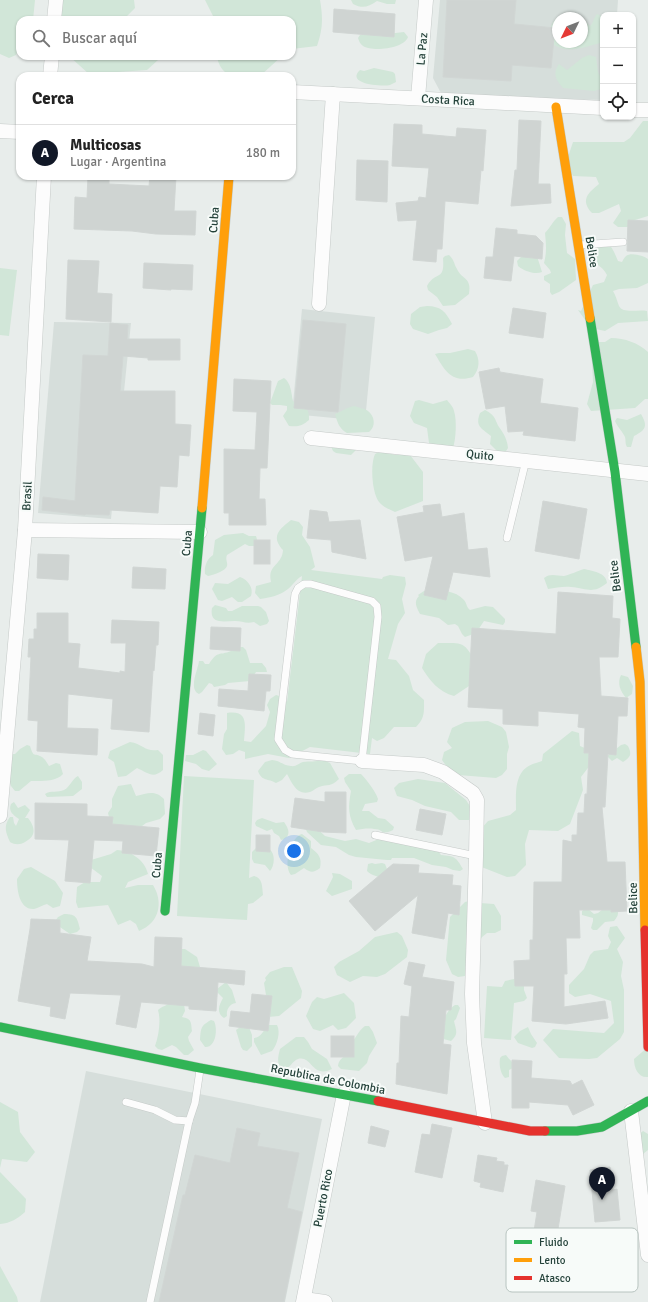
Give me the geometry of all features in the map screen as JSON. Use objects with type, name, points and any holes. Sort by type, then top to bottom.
[{"type":"street","points":[[54,16],[56,0]]},
{"type":"street","name":"La Paz","points":[[418,98],[426,0]]},
{"type":"street","points":[[50,72],[52,60]]},
{"type":"street","name":"Costa Rica","points":[[296,92],[600,108]]},
{"type":"street","points":[[319,304],[332,94]]},
{"type":"street","name":"Belice","points":[[556,106],[615,470],[640,682],[646,870],[648,1047]]},
{"type":"street","points":[[636,110],[648,110]]},
{"type":"street","points":[[0,131],[16,132]]},
{"type":"street","name":"Brasil","points":[[0,816],[25,530],[44,180]]},
{"type":"street","name":"Cuba","points":[[165,911],[200,532],[229,180]]},
{"type":"street","name":"Quito","points":[[311,438],[648,474]]},
{"type":"street","points":[[25,530],[200,532]]},
{"type":"street","points":[[362,761],[424,765],[443,772],[473,794],[477,800],[472,994],[474,1042],[485,1123]]},
{"type":"street","name":"Republica de Colombia","points":[[0,1027],[200,1068],[344,1094],[530,1131],[577,1131],[602,1126],[648,1102]]},
{"type":"street","name":"Puerto Rico","points":[[303,1301],[344,1094]]},
{"type":"street","points":[[632,1111],[648,1255]]},
{"type":"street","points":[[303,1301],[325,1302]]},
{"type":"lane","points":[[579,245],[623,242]]},
{"type":"lane","points":[[507,538],[526,460]]},
{"type":"lane","points":[[304,584],[311,584],[372,602],[377,606],[378,617],[362,761],[292,754],[285,750],[278,739],[295,594],[298,588],[304,584]]},
{"type":"lane","points":[[375,835],[476,856]]},
{"type":"lane","points":[[150,1302],[189,1121],[195,1103],[200,1068]]},
{"type":"lane","points":[[126,1102],[155,1110],[175,1120],[189,1121]]},
{"type":"shaded area","points":[[440,0],[618,0],[617,12],[600,12],[600,100],[442,95],[433,78]]},
{"type":"shaded area","points":[[302,309],[375,317],[365,421],[292,414]]},
{"type":"shaded area","points":[[54,322],[131,323],[111,519],[38,513]]},
{"type":"shaded area","points":[[86,1071],[322,1119],[285,1302],[40,1302]]},
{"type":"green space","points":[[0,0],[35,0],[33,16],[16,16],[16,55],[9,58],[0,54]]},
{"type":"green space","points":[[58,0],[134,0],[135,8],[127,16],[60,16]]},
{"type":"green space","points":[[205,0],[320,0],[322,23],[317,46],[296,49],[296,16],[213,16]]},
{"type":"green space","points":[[351,0],[396,0],[395,4],[387,4],[377,1],[363,7],[353,4]]},
{"type":"green space","points":[[597,14],[600,16],[600,43],[588,46],[588,24],[590,26]]},
{"type":"green space","points":[[552,24],[552,44],[549,41]]},
{"type":"green space","points":[[372,32],[387,34],[404,32],[408,37],[401,44],[394,47],[380,49],[367,48],[360,43],[358,38],[360,35]]},
{"type":"green space","points":[[562,48],[582,48],[575,49]]},
{"type":"green space","points":[[589,55],[596,57],[600,76],[600,89],[594,91],[563,88],[558,82],[555,74],[559,64],[567,70],[582,58]]},
{"type":"green space","points":[[73,60],[158,60],[147,70],[87,72]]},
{"type":"green space","points":[[218,60],[278,60],[264,72],[225,72]]},
{"type":"green space","points":[[374,68],[393,72],[395,74],[396,82],[386,86],[373,85],[366,84],[357,79],[357,75],[360,70],[364,71]]},
{"type":"green space","points":[[643,121],[648,121],[648,216],[635,220],[632,227],[618,227],[613,223],[621,211],[619,204],[599,213],[592,213],[586,204],[586,200],[592,190],[599,184],[596,177],[573,176],[566,163],[573,142],[624,142],[630,138]]},
{"type":"green space","points":[[558,217],[562,217],[566,224],[565,235],[567,253],[575,259],[576,280],[552,295],[550,292],[550,284],[544,280],[544,276],[551,273],[544,263],[546,252],[545,233]]},
{"type":"green space","points":[[599,240],[609,245],[618,261],[622,262],[626,256],[631,254],[648,259],[648,283],[637,288],[619,289],[613,291],[621,308],[627,311],[647,311],[648,321],[618,323],[605,331],[591,328],[578,310],[581,311],[593,285],[604,282],[607,275],[603,269],[588,256],[590,246],[593,242]]},
{"type":"green space","points":[[526,252],[536,253],[542,272],[530,272],[518,266],[517,261]]},
{"type":"green space","points":[[449,255],[459,273],[468,282],[470,288],[469,294],[455,305],[443,306],[437,297],[428,290],[427,286],[430,281],[441,273],[443,270],[443,258]]},
{"type":"green space","points":[[0,268],[17,270],[9,336],[0,335]]},
{"type":"green space","points":[[420,307],[436,307],[442,310],[448,316],[452,324],[447,328],[428,334],[413,329],[410,324],[411,314]]},
{"type":"green space","points":[[611,338],[631,342],[648,352],[648,399],[645,399],[635,408],[591,411],[587,404],[593,382],[591,342],[605,342]]},
{"type":"green space","points":[[468,349],[475,351],[478,358],[478,364],[477,370],[473,377],[465,379],[454,377],[449,374],[435,354],[450,353]]},
{"type":"green space","points":[[284,378],[289,385],[293,401],[308,411],[309,420],[300,426],[289,426],[283,416],[287,410],[287,406],[272,405],[270,403],[278,381]]},
{"type":"green space","points":[[419,400],[433,404],[447,400],[454,409],[456,424],[453,448],[433,449],[429,443],[427,428],[414,423],[410,416],[415,401]]},
{"type":"green space","points":[[355,406],[366,410],[372,416],[374,424],[369,432],[347,433],[339,425],[335,414],[349,407]]},
{"type":"green space","points":[[485,410],[494,417],[505,437],[508,448],[504,454],[498,452],[490,444],[491,436],[482,429],[479,424],[478,421],[480,413]]},
{"type":"green space","points":[[641,414],[645,422],[645,427],[641,432],[634,436],[631,447],[627,447],[625,437],[615,421],[617,418],[627,420]]},
{"type":"green space","points":[[356,443],[356,450],[351,455],[336,453],[333,451],[330,444]]},
{"type":"green space","points":[[381,451],[395,455],[410,455],[423,472],[423,501],[395,512],[384,507],[379,502],[373,486],[372,472],[375,454]]},
{"type":"green space","points":[[291,520],[299,522],[303,527],[302,535],[310,547],[315,567],[311,570],[382,579],[383,577],[390,575],[405,577],[406,584],[402,599],[405,613],[398,624],[388,659],[396,660],[409,676],[413,690],[424,700],[423,715],[421,721],[416,727],[394,727],[384,738],[377,741],[372,738],[370,754],[310,747],[289,758],[268,754],[245,759],[245,752],[239,750],[233,754],[226,755],[222,749],[224,734],[227,729],[227,713],[239,714],[242,716],[245,724],[244,741],[251,742],[266,726],[270,712],[267,705],[270,699],[276,695],[283,697],[287,702],[302,576],[285,591],[275,596],[260,599],[255,593],[256,586],[271,582],[271,572],[280,559],[283,550],[277,541],[278,533]]},
{"type":"green space","points":[[243,533],[249,536],[256,536],[258,543],[256,546],[249,546],[245,544],[227,555],[227,566],[224,570],[208,576],[205,574],[206,563],[213,555],[215,540],[224,535]]},
{"type":"green space","points":[[584,569],[601,574],[606,579],[607,583],[602,587],[593,590],[568,587],[548,589],[544,578],[547,576],[564,576]]},
{"type":"green space","points":[[240,577],[246,580],[250,585],[252,590],[251,596],[242,602],[238,602],[232,597],[222,601],[218,600],[212,589],[215,583],[228,584]]},
{"type":"green space","points":[[431,589],[457,594],[466,602],[470,610],[485,606],[493,607],[505,619],[505,622],[503,625],[484,621],[476,633],[465,637],[455,624],[448,625],[439,618],[420,614],[416,605],[418,595]]},
{"type":"green space","points":[[215,605],[226,608],[228,611],[232,611],[242,606],[258,606],[266,612],[269,621],[267,624],[260,626],[254,622],[218,621],[215,620],[212,613],[212,608]]},
{"type":"green space","points":[[438,643],[454,643],[466,647],[477,664],[472,684],[454,696],[439,689],[422,668],[426,654]]},
{"type":"green space","points":[[243,647],[246,650],[250,663],[262,663],[267,672],[256,672],[250,681],[228,683],[214,687],[209,683],[202,692],[199,694],[196,692],[194,688],[194,679],[199,661],[209,664],[219,654]]},
{"type":"green space","points":[[621,675],[628,677],[633,686],[632,694],[626,698],[620,687],[619,681]]},
{"type":"green space","points":[[488,721],[502,727],[506,732],[509,747],[507,754],[507,769],[502,775],[496,778],[458,775],[450,771],[442,760],[444,752],[452,748],[447,742],[452,728],[465,722]]},
{"type":"green space","points":[[572,731],[579,733],[580,746],[587,749],[594,760],[581,777],[583,790],[570,824],[558,831],[529,830],[525,844],[526,865],[515,876],[507,877],[479,866],[474,837],[488,821],[510,815],[516,810],[518,781],[523,771],[532,764],[542,761],[543,754]]},
{"type":"green space","points":[[130,742],[150,750],[158,750],[163,755],[163,770],[153,775],[137,768],[126,776],[118,777],[114,762],[108,758],[110,751]]},
{"type":"green space","points":[[625,744],[628,746],[630,751],[628,759],[623,762],[617,758],[612,761],[607,756],[621,745]]},
{"type":"green space","points":[[27,745],[30,746],[33,754],[43,758],[49,766],[56,763],[60,764],[63,774],[52,780],[31,781],[19,791],[15,791],[11,786],[6,769],[11,754],[15,754]]},
{"type":"green space","points":[[203,750],[206,751],[217,764],[209,771],[202,769],[196,764],[185,761],[186,755],[193,755]]},
{"type":"green space","points":[[272,760],[293,766],[303,762],[323,760],[330,763],[339,779],[332,784],[319,787],[305,793],[296,788],[287,774],[282,780],[276,783],[261,777],[258,771],[265,762]]},
{"type":"green space","points":[[349,774],[361,774],[371,786],[378,799],[377,802],[365,804],[362,811],[369,811],[378,818],[385,819],[394,827],[393,830],[384,832],[377,829],[356,830],[351,820],[349,811],[351,791],[344,778]]},
{"type":"green space","points":[[78,776],[82,782],[82,789],[73,796],[47,797],[45,794],[64,790]]},
{"type":"green space","points":[[184,776],[254,780],[249,878],[254,876],[261,881],[263,895],[253,903],[248,904],[247,920],[177,916]]},
{"type":"green space","points":[[418,779],[445,783],[466,800],[475,814],[471,820],[459,820],[451,812],[425,806],[412,800],[397,796],[394,788],[399,783]]},
{"type":"green space","points":[[131,784],[136,796],[154,793],[161,796],[164,799],[165,814],[160,819],[146,823],[134,832],[119,832],[110,821],[108,813],[112,807],[112,799],[118,786]]},
{"type":"green space","points":[[14,802],[18,808],[25,805],[30,810],[25,818],[28,818],[34,831],[29,840],[19,844],[10,842],[6,830],[6,823],[10,817],[13,817],[16,826],[19,819],[10,809],[11,804]]},
{"type":"green space","points":[[262,818],[276,823],[284,822],[288,830],[287,837],[281,840],[272,829],[267,831],[256,826],[255,823],[257,820]]},
{"type":"green space","points":[[311,823],[325,836],[345,841],[356,839],[369,843],[386,836],[393,838],[400,837],[435,847],[441,855],[455,858],[463,869],[460,871],[453,870],[446,867],[432,865],[414,858],[392,858],[391,860],[387,860],[349,855],[336,847],[321,845],[307,832],[304,825]]},
{"type":"green space","points":[[302,834],[311,841],[311,848],[319,856],[321,862],[320,868],[312,872],[304,868],[291,875],[288,865],[289,852],[294,840]]},
{"type":"green space","points":[[257,847],[267,848],[272,852],[274,862],[270,871],[265,865],[254,863],[252,859],[252,852]]},
{"type":"green space","points":[[117,850],[127,852],[137,857],[144,864],[148,874],[128,882],[125,888],[138,885],[153,885],[158,899],[158,912],[155,918],[151,923],[139,931],[136,924],[130,920],[118,925],[108,905],[78,908],[76,902],[77,887],[85,882],[100,882],[102,876],[90,867],[91,860],[111,854]]},
{"type":"green space","points":[[368,864],[385,864],[389,874],[384,879],[369,873],[367,871]]},
{"type":"green space","points":[[31,867],[55,881],[63,893],[60,906],[53,908],[47,904],[34,909],[25,906],[22,903],[18,893],[17,879],[24,869]]},
{"type":"green space","points":[[332,873],[340,874],[352,881],[352,889],[332,896],[326,891],[333,877]]},
{"type":"green space","points":[[473,900],[480,903],[494,904],[501,916],[501,930],[495,933],[487,933],[482,937],[471,957],[474,964],[465,976],[458,977],[452,974],[446,960],[450,917],[465,902]]},
{"type":"green space","points":[[616,905],[618,915],[616,919],[614,921],[605,922],[597,930],[593,930],[591,928],[593,918],[582,915],[582,911],[585,909],[588,909],[594,914],[598,913],[607,906]]},
{"type":"green space","points":[[64,914],[76,917],[80,929],[77,932],[70,934],[57,925],[56,920]]},
{"type":"green space","points":[[617,926],[625,938],[617,949],[623,962],[621,976],[624,990],[624,1032],[620,1039],[597,1058],[559,1058],[543,1040],[553,1029],[604,1033],[614,1023],[611,1001],[590,994],[575,997],[569,993],[569,985],[584,969],[590,955],[594,951],[608,949],[611,942],[608,936],[610,927]]},
{"type":"green space","points":[[397,932],[402,936],[408,950],[407,957],[385,974],[377,977],[363,976],[350,982],[337,975],[334,967],[339,962],[359,951],[375,937]]},
{"type":"green space","points":[[181,949],[185,949],[197,957],[200,967],[196,973],[181,971]]},
{"type":"green space","points":[[284,967],[292,967],[302,991],[301,998],[279,1016],[268,1017],[261,1008],[266,995],[264,983],[266,980],[265,978],[270,972]]},
{"type":"green space","points":[[519,978],[524,983],[524,990],[527,998],[524,1001],[514,1003],[511,1040],[484,1038],[487,986],[502,987],[505,981]]},
{"type":"green space","points":[[226,982],[232,990],[236,1003],[230,1006],[227,1016],[224,1018],[221,1016],[219,1011],[219,1006],[223,998],[217,992],[217,989]]},
{"type":"green space","points":[[344,993],[354,1003],[356,1018],[346,1028],[338,1030],[333,1025],[320,1031],[313,1029],[306,1016],[312,1002],[317,997],[324,999]]},
{"type":"green space","points":[[170,1003],[184,1004],[185,1011],[182,1017],[188,1019],[191,1023],[192,1031],[188,1037],[194,1050],[188,1055],[184,1055],[172,1045],[162,1050],[155,1046],[159,1028],[158,1010]]},
{"type":"green space","points":[[455,1005],[458,1005],[460,1008],[454,1021],[456,1032],[455,1036],[451,1041],[436,1037],[438,1024]]},
{"type":"green space","points":[[211,1020],[214,1021],[216,1033],[212,1044],[205,1047],[200,1040],[201,1030],[205,1024]]},
{"type":"green space","points":[[247,1022],[252,1035],[252,1046],[247,1051],[243,1050],[241,1047],[236,1030]]},
{"type":"green space","points":[[269,1025],[277,1025],[279,1031],[278,1038],[272,1051],[261,1055],[254,1042],[254,1038],[261,1035]]},
{"type":"green space","points":[[365,1026],[369,1026],[377,1043],[369,1056],[367,1063],[359,1071],[341,1069],[338,1066],[339,1061],[351,1053],[351,1043]]},
{"type":"green space","points":[[528,1027],[537,1043],[535,1047],[532,1048],[518,1043],[514,1037],[520,1031]]},
{"type":"green space","points":[[296,1037],[304,1037],[312,1049],[327,1059],[332,1069],[320,1071],[306,1060],[298,1059],[283,1070],[278,1063],[280,1049]]},
{"type":"green space","points":[[648,1047],[648,1077],[645,1077],[637,1072],[634,1059]]},
{"type":"green space","points":[[506,1055],[515,1067],[509,1070],[509,1077],[505,1078],[501,1071],[500,1058]]},
{"type":"green space","points":[[0,1102],[18,1112],[20,1132],[35,1152],[27,1162],[2,1159],[0,1168]]},
{"type":"green space","points":[[643,1131],[648,1134],[648,1150],[643,1154],[637,1136]]},
{"type":"green space","points":[[0,1172],[26,1199],[25,1212],[14,1220],[0,1224]]},
{"type":"green space","points":[[0,1266],[17,1297],[18,1302],[0,1302]]},
{"type":"building","points":[[447,0],[516,0],[514,24],[552,28],[553,48],[551,68],[512,65],[511,81],[443,77]]},
{"type":"building","points":[[334,9],[395,14],[394,37],[333,32]]},
{"type":"building","points":[[519,120],[541,121],[538,184],[550,184],[551,203],[511,206],[515,170],[517,170]]},
{"type":"building","points":[[394,124],[422,125],[422,134],[456,137],[457,128],[486,130],[483,171],[481,170],[478,204],[445,201],[442,249],[437,249],[436,262],[413,260],[417,220],[398,221],[396,203],[418,201],[419,197],[426,198],[429,168],[392,166]]},
{"type":"building","points":[[357,160],[388,161],[387,202],[356,200]]},
{"type":"building","points":[[88,180],[109,180],[109,184],[149,186],[150,180],[176,180],[174,211],[196,211],[195,235],[74,229],[75,197],[87,198]]},
{"type":"building","points":[[628,220],[648,221],[648,252],[627,251]]},
{"type":"building","points":[[496,228],[517,230],[517,234],[536,236],[543,243],[542,259],[514,256],[511,281],[484,278],[486,257],[493,257]]},
{"type":"building","points":[[68,260],[99,261],[97,293],[112,294],[111,322],[66,319]]},
{"type":"building","points":[[144,263],[193,265],[192,290],[143,288]]},
{"type":"building","points":[[513,308],[546,313],[543,338],[509,333]]},
{"type":"building","points":[[303,320],[346,324],[338,412],[294,408]]},
{"type":"building","points":[[110,323],[128,325],[127,339],[180,339],[180,360],[148,360],[148,358],[123,356],[120,391],[175,391],[175,424],[191,425],[189,456],[179,455],[177,487],[160,486],[158,513],[110,510],[109,515],[85,515],[42,510],[43,497],[75,501],[83,355],[108,356]]},
{"type":"building","points":[[499,368],[500,372],[543,379],[540,403],[578,408],[575,441],[523,435],[524,431],[508,432],[505,406],[486,409],[479,372]]},
{"type":"building","points":[[234,379],[271,381],[267,468],[260,468],[259,499],[265,499],[266,525],[229,525],[229,513],[224,513],[224,449],[255,450],[257,412],[233,411]]},
{"type":"building","points":[[543,501],[587,509],[579,559],[535,551]]},
{"type":"building","points":[[440,504],[442,517],[464,513],[468,550],[487,548],[490,577],[453,572],[446,600],[424,595],[433,556],[405,561],[397,517],[424,512],[423,506]]},
{"type":"building","points":[[310,510],[327,512],[329,522],[360,520],[366,559],[332,552],[331,540],[307,538]]},
{"type":"building","points":[[254,540],[270,540],[270,564],[254,564]]},
{"type":"building","points":[[38,554],[69,555],[68,580],[37,578]]},
{"type":"building","points":[[133,567],[166,569],[165,589],[132,588]]},
{"type":"building","points":[[558,592],[613,596],[612,618],[620,619],[618,657],[599,657],[601,696],[628,698],[627,716],[618,716],[616,755],[608,754],[605,807],[602,807],[607,862],[625,862],[627,911],[611,912],[611,910],[579,910],[580,938],[566,938],[567,974],[564,974],[564,1007],[605,1001],[608,1018],[566,1024],[532,1021],[534,986],[515,986],[514,961],[530,960],[530,940],[533,940],[534,882],[562,882],[563,840],[572,842],[572,835],[577,835],[578,813],[584,813],[585,794],[587,794],[589,753],[584,753],[585,728],[578,727],[579,714],[538,711],[538,726],[503,724],[503,709],[468,707],[472,628],[556,634]]},
{"type":"building","points":[[37,613],[68,613],[68,643],[80,644],[78,668],[120,673],[120,671],[125,672],[126,643],[111,643],[112,620],[159,622],[158,645],[156,645],[154,671],[153,670],[149,732],[111,729],[113,699],[68,694],[67,728],[98,729],[97,755],[37,751],[38,721],[28,720],[31,657],[28,657],[29,639],[34,639],[34,629],[37,629]]},
{"type":"building","points":[[211,627],[241,628],[240,651],[210,649]]},
{"type":"building","points":[[249,674],[271,675],[270,691],[266,691],[264,711],[218,706],[219,689],[248,691]]},
{"type":"building","points":[[200,713],[215,715],[213,736],[198,734]]},
{"type":"building","points":[[325,792],[346,792],[346,833],[323,832],[291,827],[295,798],[325,802]]},
{"type":"building","points":[[35,803],[87,804],[87,816],[113,817],[112,824],[159,828],[156,856],[122,853],[123,841],[94,840],[90,883],[65,881],[69,840],[35,839]]},
{"type":"building","points":[[420,809],[446,814],[442,835],[416,830]]},
{"type":"building","points":[[256,835],[270,835],[270,852],[256,851]]},
{"type":"building","points":[[393,864],[419,865],[418,873],[453,875],[452,885],[461,886],[459,915],[448,913],[444,939],[412,933],[418,895],[375,931],[349,901]]},
{"type":"building","points":[[31,919],[60,920],[60,933],[91,937],[87,961],[142,964],[154,967],[155,937],[182,938],[181,966],[245,971],[244,985],[218,982],[216,1011],[189,1009],[189,1006],[141,1002],[136,1028],[116,1024],[121,995],[70,993],[65,1019],[50,1016],[51,1007],[18,1001]]},
{"type":"building","points":[[409,962],[425,965],[422,977],[454,982],[451,1010],[446,1010],[443,1044],[451,1045],[447,1094],[396,1084],[397,1063],[399,1063],[401,1016],[409,1017],[412,986],[404,984]]},
{"type":"building","points":[[252,994],[272,996],[268,1031],[229,1026],[231,1011],[250,1013]]},
{"type":"building","points":[[331,1036],[354,1036],[354,1057],[331,1057]]},
{"type":"building","points":[[512,1060],[532,1061],[531,1078],[570,1081],[572,1085],[582,1080],[594,1105],[573,1115],[568,1105],[529,1102],[529,1108],[512,1108]]},
{"type":"building","points":[[432,1124],[452,1128],[442,1178],[415,1172],[422,1134],[430,1135]]},
{"type":"building","points":[[371,1126],[389,1131],[385,1147],[368,1143]]},
{"type":"building","points":[[237,1128],[260,1133],[257,1146],[299,1153],[287,1208],[302,1212],[284,1302],[159,1302],[183,1195],[185,1195],[195,1155],[230,1163]]},
{"type":"building","points":[[478,1155],[497,1158],[496,1161],[504,1162],[504,1165],[508,1165],[503,1192],[480,1187],[481,1183],[474,1181]]},
{"type":"building","points":[[610,1167],[613,1190],[617,1189],[620,1220],[595,1222],[590,1170]]},
{"type":"building","points":[[536,1180],[565,1186],[558,1228],[534,1228],[537,1212],[531,1211]]},
{"type":"traffic: fast","points":[[590,318],[615,472],[636,647]]},
{"type":"traffic: fast","points":[[165,911],[202,508]]},
{"type":"traffic: fast","points":[[0,1027],[200,1068],[378,1101]]},
{"type":"traffic: fast","points":[[545,1131],[577,1131],[602,1127],[648,1101]]},
{"type":"traffic: slow","points":[[556,107],[590,318]]},
{"type":"traffic: slow","points":[[202,508],[229,180]]},
{"type":"traffic: slow","points":[[636,647],[640,682],[645,930]]},
{"type":"traffic: jam","points":[[645,930],[648,1047]]},
{"type":"traffic: jam","points":[[378,1101],[530,1131],[545,1131]]},
{"type":"place","name":"Multicosas","points":[[602,1200]]}]
